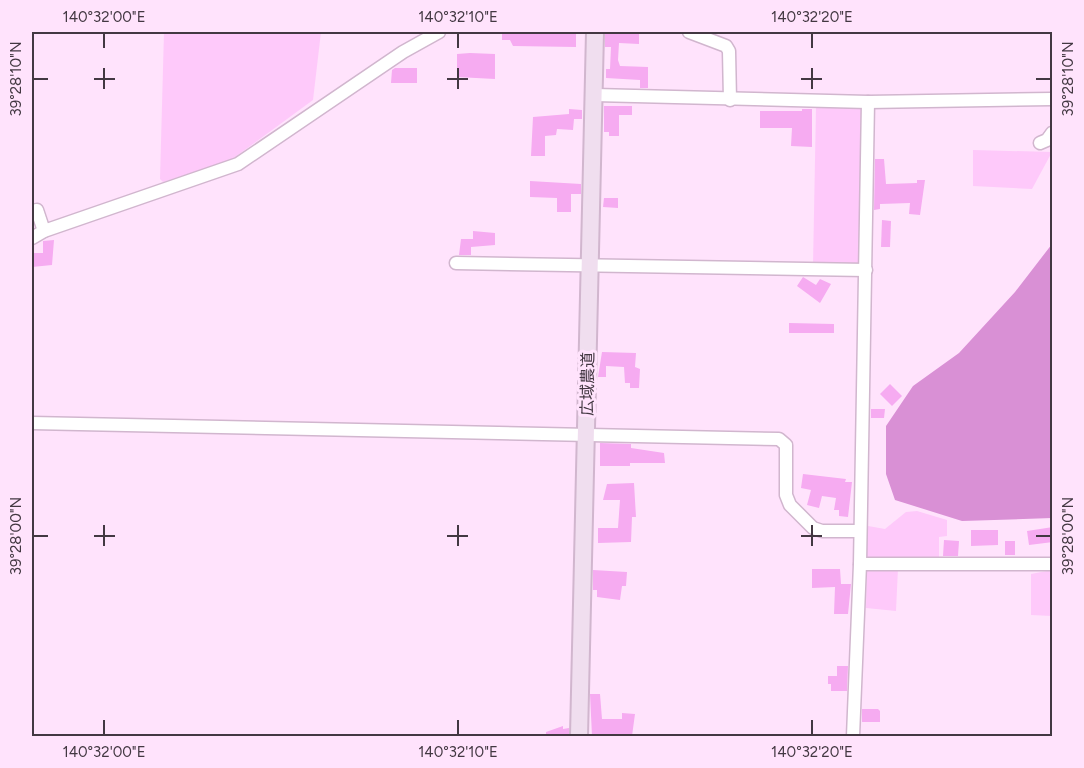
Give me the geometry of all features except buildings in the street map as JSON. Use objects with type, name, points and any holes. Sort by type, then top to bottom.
[{"type":"street","points":[[32,238],[44,231],[238,164],[384,64],[439,32]]},
{"type":"street","name":"広域農道","points":[[579,736],[596,32]]},
{"type":"street","points":[[689,32],[726,46],[729,51],[730,100]]},
{"type":"street","points":[[596,95],[868,102],[1053,99]]},
{"type":"street","points":[[852,736],[860,564],[868,102]]},
{"type":"street","points":[[1040,143],[1053,133]]},
{"type":"street","points":[[32,211],[37,210],[44,231]]},
{"type":"street","points":[[456,263],[866,270]]},
{"type":"street","points":[[32,423],[586,437],[779,439],[786,445],[786,495],[790,505],[813,528],[822,531],[860,531]]},
{"type":"street","points":[[860,564],[1053,564]]},
{"type":"shaded area","points":[[164,32],[321,32],[313,100],[231,160],[163,182],[160,179]]},
{"type":"shaded area","points":[[816,107],[864,108],[862,267],[813,266]]},
{"type":"shaded area","points":[[973,150],[1052,152],[1032,189],[973,186]]},
{"type":"shaded area","points":[[1052,244],[1052,518],[962,521],[895,500],[886,474],[886,426],[913,386],[959,353],[1015,292]]},
{"type":"shaded area","points":[[917,511],[947,520],[947,536],[939,537],[939,557],[866,558],[868,526],[885,529],[906,512]]},
{"type":"shaded area","points":[[898,568],[896,611],[866,608],[867,569]]},
{"type":"shaded area","points":[[1052,570],[1052,616],[1031,615],[1031,574]]}]
